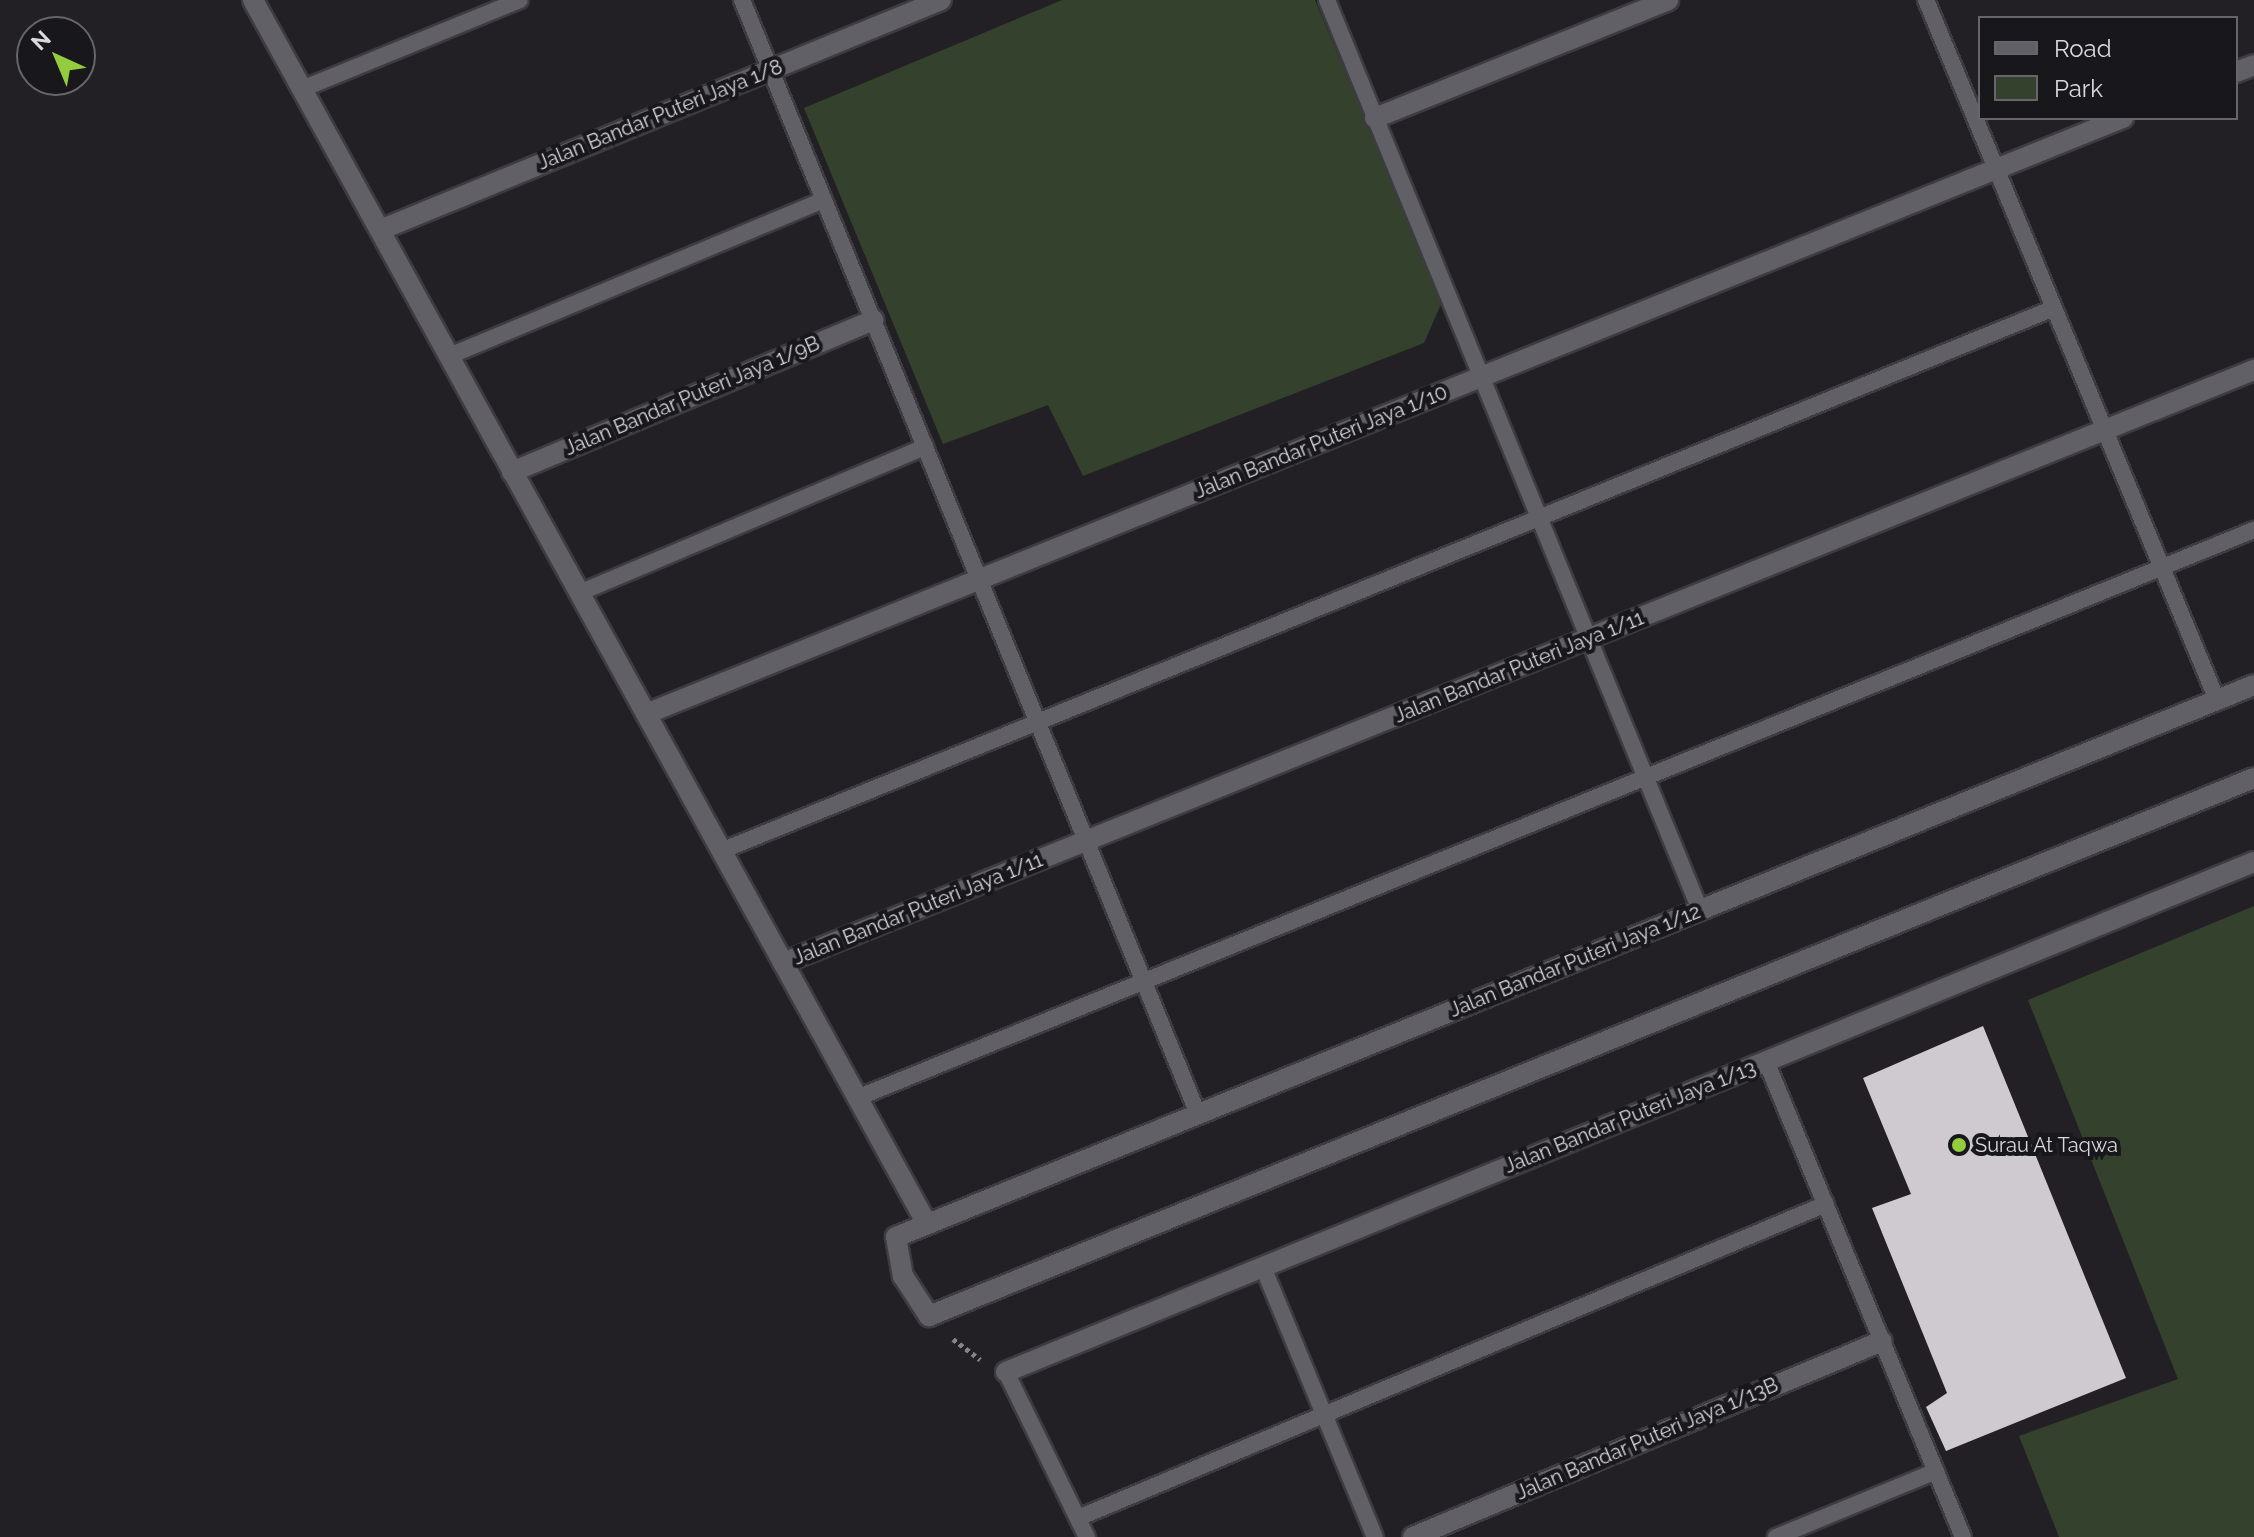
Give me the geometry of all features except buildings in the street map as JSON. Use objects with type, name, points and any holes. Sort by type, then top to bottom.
[{"type":"street","points":[[253,0],[927,1224]]},
{"type":"street","name":"Jalan Bandar Puteri Jaya 1/8","points":[[380,230],[941,0]]},
{"type":"street","points":[[1375,118],[1668,0]]},
{"type":"street","name":"Jalan Bandar Puteri Jaya 1/10","points":[[646,714],[2118,120]]},
{"type":"street","name":"Jalan Bandar Puteri Jaya 1/9B","points":[[512,472],[873,320]]},
{"type":"street","name":"Jalan Bandar Puteri Jaya 1/11","points":[[783,963],[2254,370]]},
{"type":"street","name":"Jalan Bandar Puteri Jaya 1/12","points":[[929,1316],[903,1276],[896,1237],[2254,685]]},
{"type":"street","points":[[929,1316],[2254,778]]},
{"type":"street","name":"Jalan Bandar Puteri Jaya 1/13","points":[[1006,1372],[2254,862]]},
{"type":"street","name":"Jalan Bandar Puteri Jaya 1/13B","points":[[1413,1537],[1882,1341]]},
{"type":"lane","points":[[302,89],[520,0]]},
{"type":"lane","points":[[742,0],[1198,1114]]},
{"type":"lane","points":[[1327,0],[1700,910]]},
{"type":"lane","points":[[1926,0],[2217,700]]},
{"type":"lane","points":[[449,356],[824,200]]},
{"type":"lane","points":[[721,851],[2054,308]]},
{"type":"lane","points":[[579,593],[925,447]]},
{"type":"lane","points":[[857,1098],[2254,530]]},
{"type":"lane","points":[[1766,1061],[1963,1537]]},
{"type":"lane","points":[[1078,1518],[1826,1204]]},
{"type":"lane","points":[[1263,1267],[1375,1537]]},
{"type":"lane","points":[[1006,1372],[1087,1537]]},
{"type":"lane","points":[[1776,1537],[1936,1471]]},
{"type":"path","points":[[929,1316],[971,1355],[1006,1372]]},
{"type":"green space","points":[[1062,0],[1315,0],[1442,302],[1424,343],[1083,476],[1048,405],[943,444],[804,108]]},
{"type":"green space","points":[[2254,906],[2254,1537],[2059,1537],[2019,1436],[2178,1379],[2028,1000]]},
{"type":"place","name":"Surau At Taqwa","points":[[1959,1145]]}]
